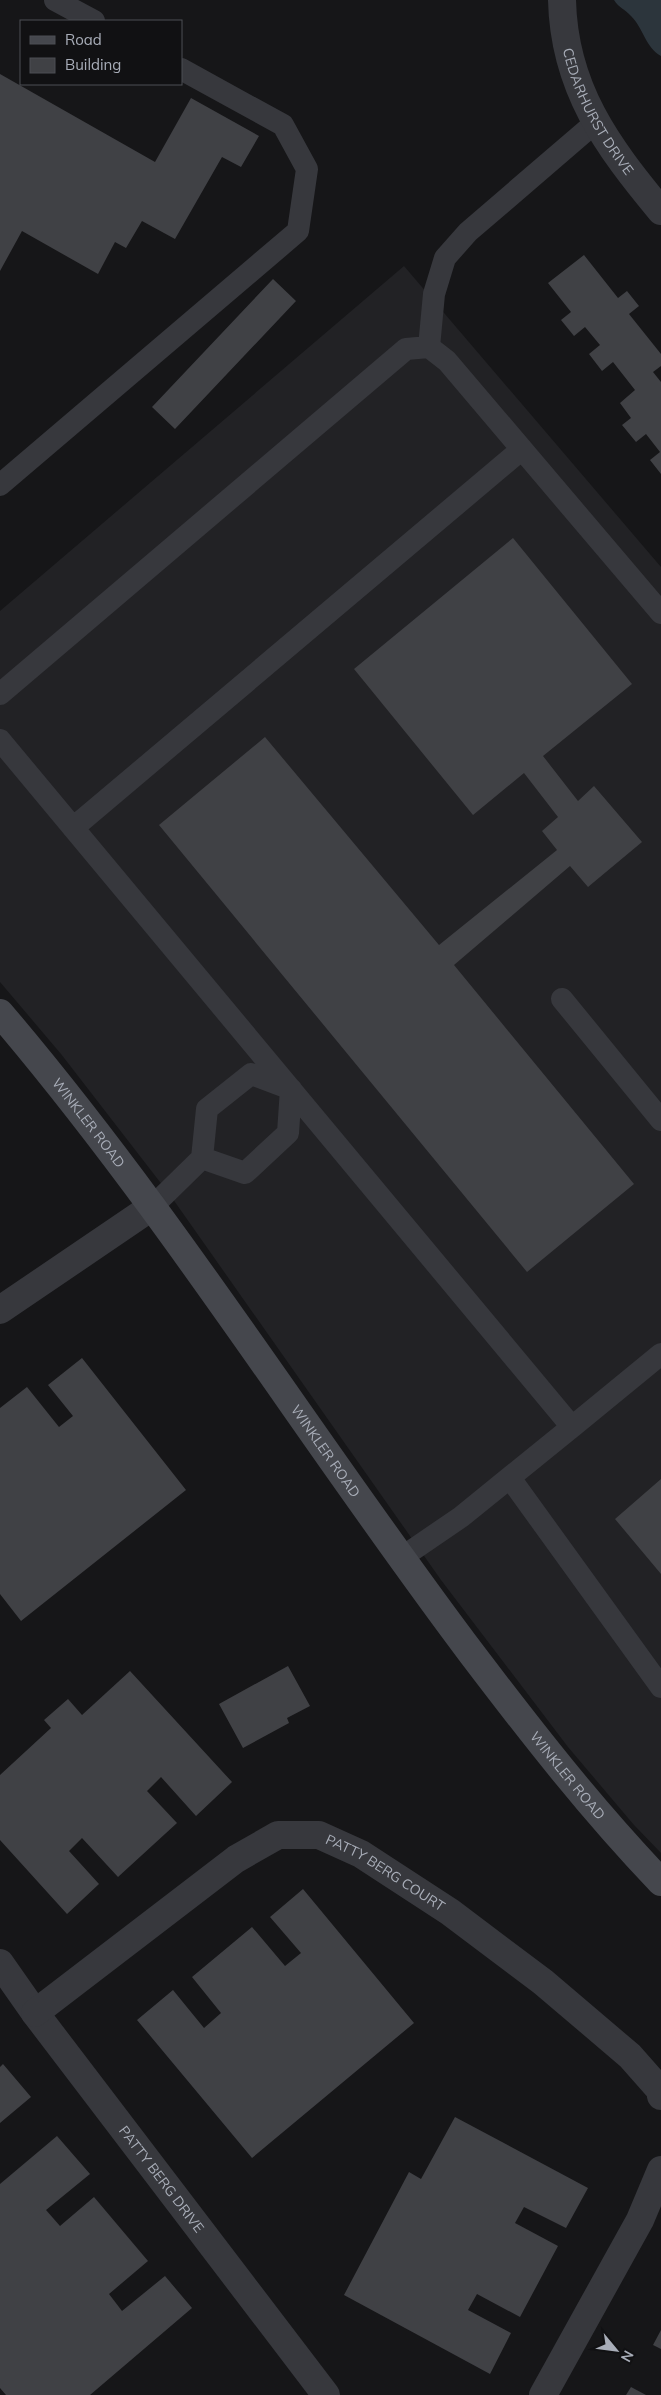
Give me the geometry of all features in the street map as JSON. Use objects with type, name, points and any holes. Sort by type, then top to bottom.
[{"type":"street","name":"CEDARHURST DRIVE","points":[[562,0],[568,51],[581,94],[596,122],[631,174],[661,211]]},
{"type":"street","name":"WINKLER ROAD","points":[[0,1013],[45,1066],[153,1206],[401,1558],[552,1759],[618,1838],[661,1882]]},
{"type":"street","points":[[0,1310],[153,1206]]},
{"type":"street","name":"PATTY BERG COURT","points":[[35,2012],[236,1859],[278,1835],[319,1835],[361,1854],[402,1879],[544,1982],[630,2056],[660,2090],[661,2096]]},
{"type":"street","name":"PATTY BERG DRIVE","points":[[0,1963],[35,2012],[326,2395]]},
{"type":"street","points":[[543,2395],[640,2220],[661,2170]]},
{"type":"lane","points":[[54,0],[92,20]]},
{"type":"lane","points":[[0,485],[298,231],[308,169],[283,125],[182,70]]},
{"type":"lane","points":[[429,347],[434,294],[445,258],[468,232],[596,122]]},
{"type":"lane","points":[[0,694],[406,349],[429,347],[447,361],[661,613]]},
{"type":"lane","points":[[73,828],[522,449]]},
{"type":"lane","points":[[0,740],[572,1428]]},
{"type":"lane","points":[[562,999],[661,1120]]},
{"type":"lane","points":[[153,1206],[202,1158],[207,1109],[250,1074],[291,1089]]},
{"type":"lane","points":[[202,1158],[244,1173],[288,1133],[291,1089]]},
{"type":"lane","points":[[401,1558],[461,1517],[661,1354]]},
{"type":"lane","points":[[510,1478],[661,1687]]},
{"type":"shaded area","points":[[614,0],[661,0],[661,56],[651,48],[635,21]]},
{"type":"shaded area","points":[[404,266],[661,567],[661,1853],[634,1825],[568,1747],[441,1580],[170,1195],[61,1054],[0,982],[0,611]]},
{"type":"building","points":[[0,74],[155,162],[191,98],[259,136],[241,167],[222,157],[175,239],[142,221],[126,248],[115,242],[98,274],[22,231],[0,271]]},
{"type":"building","points":[[584,255],[618,298],[627,291],[639,306],[629,314],[661,354],[661,366],[653,372],[661,382],[661,474],[650,460],[660,452],[646,434],[636,442],[622,425],[631,418],[620,403],[635,390],[613,362],[602,371],[589,354],[600,345],[585,327],[574,336],[561,320],[571,312],[548,283]]},
{"type":"building","points":[[273,279],[296,301],[175,429],[152,407]]},
{"type":"building","points":[[513,538],[632,684],[543,756],[578,801],[594,786],[642,842],[588,887],[570,866],[454,965],[634,1184],[527,1272],[159,825],[265,737],[439,945],[557,850],[542,831],[558,817],[524,773],[473,815],[354,669]]},
{"type":"building","points":[[82,1358],[186,1490],[21,1621],[0,1594],[0,1408],[27,1387],[59,1427],[73,1416],[48,1385]]},
{"type":"building","points":[[661,1479],[661,1574],[615,1519]]},
{"type":"building","points":[[288,1666],[310,1706],[287,1718],[289,1723],[243,1748],[219,1704]]},
{"type":"building","points":[[130,1671],[232,1782],[196,1816],[161,1777],[147,1791],[177,1823],[118,1877],[82,1838],[69,1851],[99,1884],[67,1914],[0,1840],[0,1775],[51,1728],[44,1720],[68,1699],[82,1715]]},
{"type":"building","points":[[303,1889],[414,2023],[252,2158],[137,2020],[173,1990],[204,2028],[221,2013],[192,1977],[252,1927],[285,1966],[301,1953],[270,1917]]},
{"type":"building","points":[[3,2064],[31,2097],[0,2123],[0,2067]]},
{"type":"building","points":[[455,2117],[588,2188],[566,2228],[524,2207],[515,2223],[558,2246],[520,2317],[477,2294],[468,2310],[511,2333],[490,2374],[344,2295],[409,2172],[421,2179]]},
{"type":"building","points":[[57,2136],[90,2174],[46,2210],[60,2226],[94,2197],[148,2261],[109,2294],[122,2311],[165,2276],[192,2308],[90,2395],[6,2395],[0,2388],[0,2184]]},
{"type":"building","points":[[661,2330],[661,2349],[653,2345]]},
{"type":"building","points":[[631,2387],[646,2395],[626,2395]]}]
